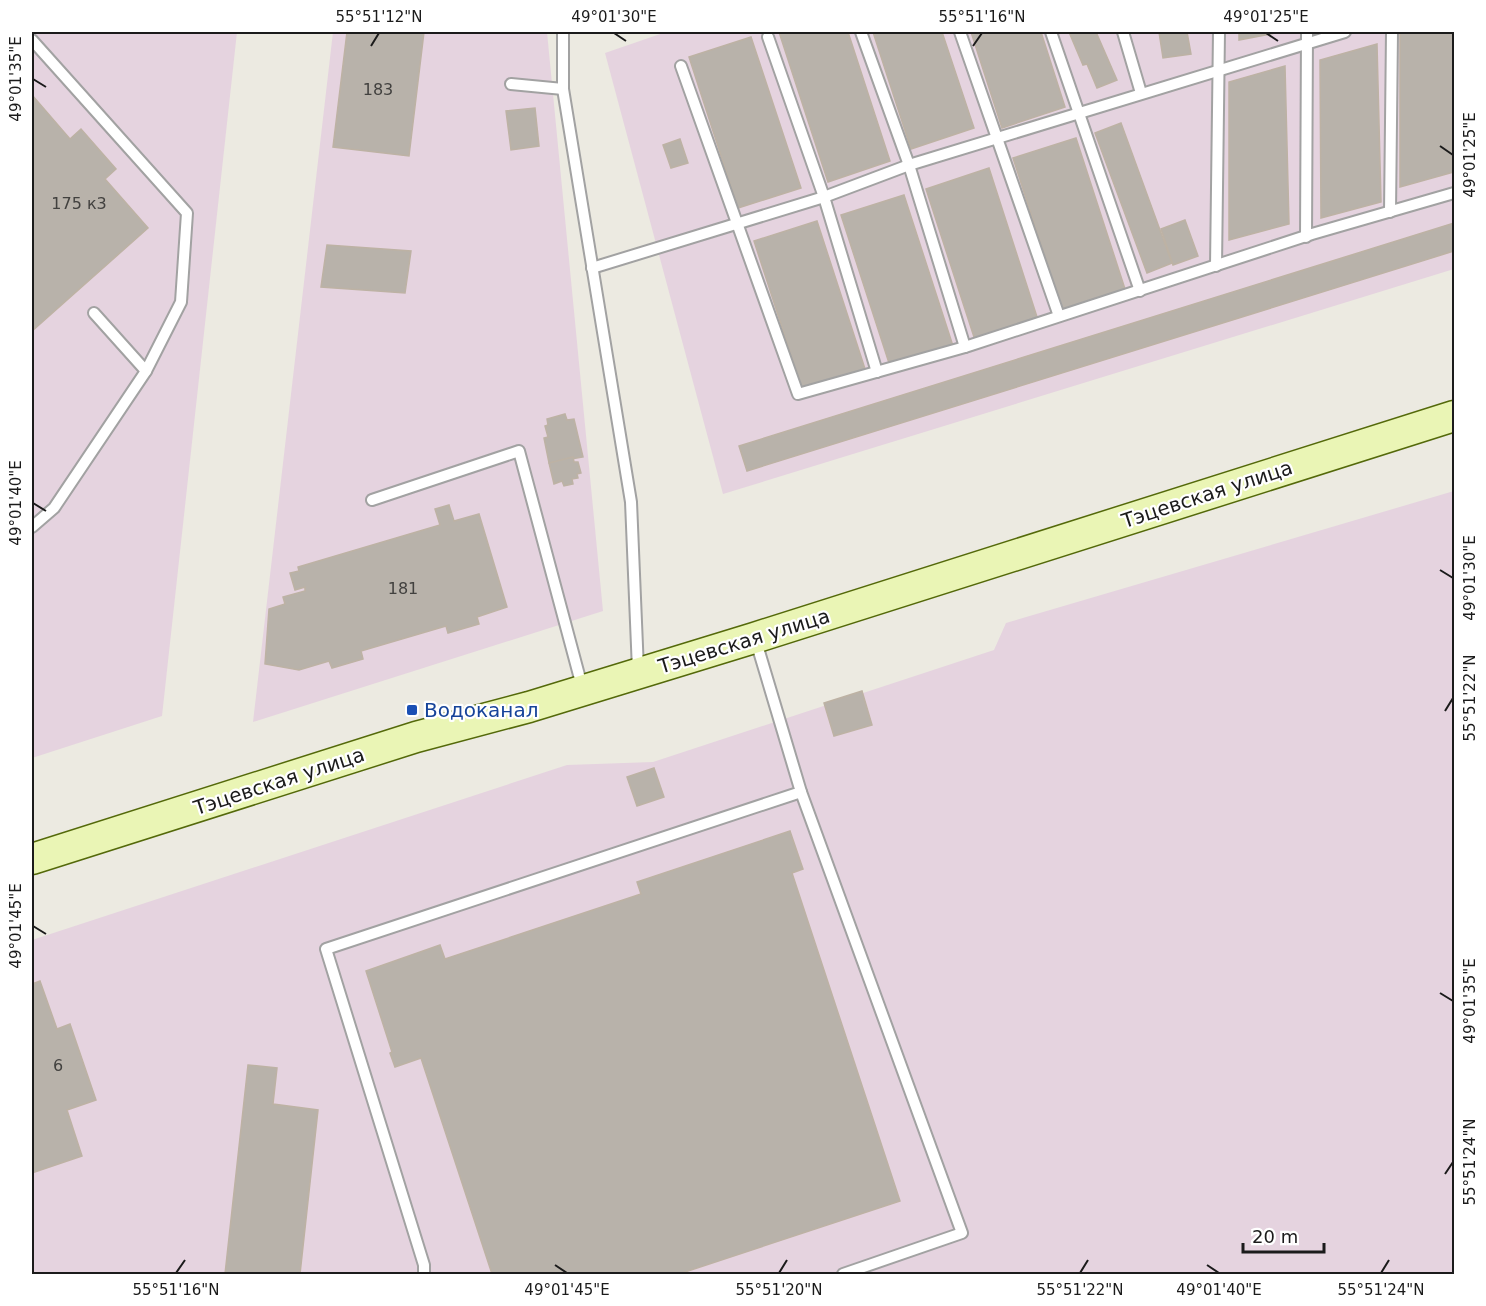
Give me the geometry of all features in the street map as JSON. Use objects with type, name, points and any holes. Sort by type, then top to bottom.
[{"type":"main road","name":"Тэцевская улица","points":[[32,859],[416,737],[639,674],[1455,416]]},
{"type":"lane","points":[[563,32],[563,89],[630,502],[639,674]]},
{"type":"lane","points":[[861,32],[909,165],[965,347]]},
{"type":"lane","points":[[960,32],[1059,316]]},
{"type":"lane","points":[[1051,32],[1140,291]]},
{"type":"lane","points":[[1123,32],[1142,93]]},
{"type":"lane","points":[[1216,266],[1219,32]]},
{"type":"lane","points":[[1306,237],[1307,32]]},
{"type":"lane","points":[[592,268],[824,197],[909,165],[1345,32]]},
{"type":"lane","points":[[1390,212],[1392,32]]},
{"type":"lane","points":[[768,37],[824,197],[878,372]]},
{"type":"lane","points":[[32,40],[187,213],[181,302],[146,371],[54,508],[32,528]]},
{"type":"lane","points":[[681,66],[798,394],[965,347],[1306,237],[1455,193]]},
{"type":"lane","points":[[511,84],[563,89]]},
{"type":"lane","points":[[94,313],[146,371]]},
{"type":"lane","points":[[372,500],[519,451],[583,691]]},
{"type":"lane","points":[[754,638],[801,792],[962,1233],[861,1272],[843,1275]]},
{"type":"lane","points":[[424,1275],[424,1265],[326,949],[801,792]]},
{"type":"shaded area","points":[[32,32],[237,32],[162,716],[32,758]]},
{"type":"shaded area","points":[[333,32],[547,32],[603,611],[253,722]]},
{"type":"shaded area","points":[[666,32],[1454,32],[1454,269],[723,494],[605,53]]},
{"type":"shaded area","points":[[1454,491],[1454,1274],[32,1274],[32,940],[567,765],[653,762],[994,650],[1006,623]]},
{"type":"building","points":[[347,32],[424,32],[409,156],[333,147]]},
{"type":"building","points":[[779,32],[848,32],[890,161],[828,182]]},
{"type":"building","points":[[873,32],[942,32],[974,128],[911,149]]},
{"type":"building","points":[[971,32],[1041,32],[1065,107],[1002,128]]},
{"type":"building","points":[[1069,32],[1096,32],[1117,80],[1097,88],[1087,64],[1083,65]]},
{"type":"building","points":[[1159,32],[1187,32],[1191,54],[1163,58]]},
{"type":"building","points":[[1239,32],[1281,32],[1239,40]]},
{"type":"building","points":[[1400,32],[1454,32],[1454,172],[1400,187]]},
{"type":"building","points":[[751,37],[801,188],[738,208],[689,57]]},
{"type":"building","points":[[1377,44],[1381,202],[1321,218],[1320,60]]},
{"type":"building","points":[[1285,66],[1289,224],[1229,240],[1229,82]]},
{"type":"building","points":[[32,95],[70,139],[81,129],[116,169],[105,179],[148,228],[32,331]]},
{"type":"building","points":[[535,108],[539,146],[511,150],[506,111]]},
{"type":"building","points":[[1121,123],[1172,263],[1147,273],[1095,133]]},
{"type":"building","points":[[1076,138],[1125,289],[1062,310],[1013,158]]},
{"type":"building","points":[[680,139],[688,163],[671,168],[663,145]]},
{"type":"building","points":[[989,168],[1038,320],[975,340],[926,189]]},
{"type":"building","points":[[904,195],[953,346],[890,366],[841,215]]},
{"type":"building","points":[[1185,220],[1198,256],[1173,265],[1161,229]]},
{"type":"building","points":[[817,221],[866,372],[803,392],[754,241]]},
{"type":"building","points":[[1454,223],[1454,251],[747,471],[739,446]]},
{"type":"building","points":[[327,245],[411,251],[405,293],[321,287]]},
{"type":"building","points":[[565,414],[567,420],[574,419],[583,457],[549,463],[544,438],[548,437],[545,426],[548,425],[547,419]]},
{"type":"building","points":[[573,457],[574,462],[578,462],[581,473],[577,474],[578,478],[572,479],[573,484],[564,486],[562,481],[554,484],[549,463]]},
{"type":"building","points":[[449,505],[454,521],[479,514],[507,607],[477,617],[479,624],[448,633],[446,626],[361,651],[363,659],[332,668],[329,661],[299,670],[265,664],[269,609],[285,604],[283,597],[305,591],[305,587],[295,590],[290,573],[299,571],[298,567],[440,525],[435,509]]},
{"type":"building","points":[[862,691],[872,725],[834,736],[824,703]]},
{"type":"building","points":[[654,768],[664,797],[637,806],[627,777]]},
{"type":"building","points":[[790,831],[803,869],[792,873],[900,1201],[679,1274],[492,1274],[421,1058],[395,1067],[366,971],[440,945],[445,959],[641,894],[637,882]]},
{"type":"building","points":[[40,981],[57,1029],[70,1024],[96,1100],[67,1110],[82,1156],[32,1173],[32,984]]},
{"type":"building","points":[[248,1065],[277,1068],[273,1104],[318,1110],[300,1274],[225,1274]]},
{"type":"place","name":"Водоканал","points":[[412,710]]}]
